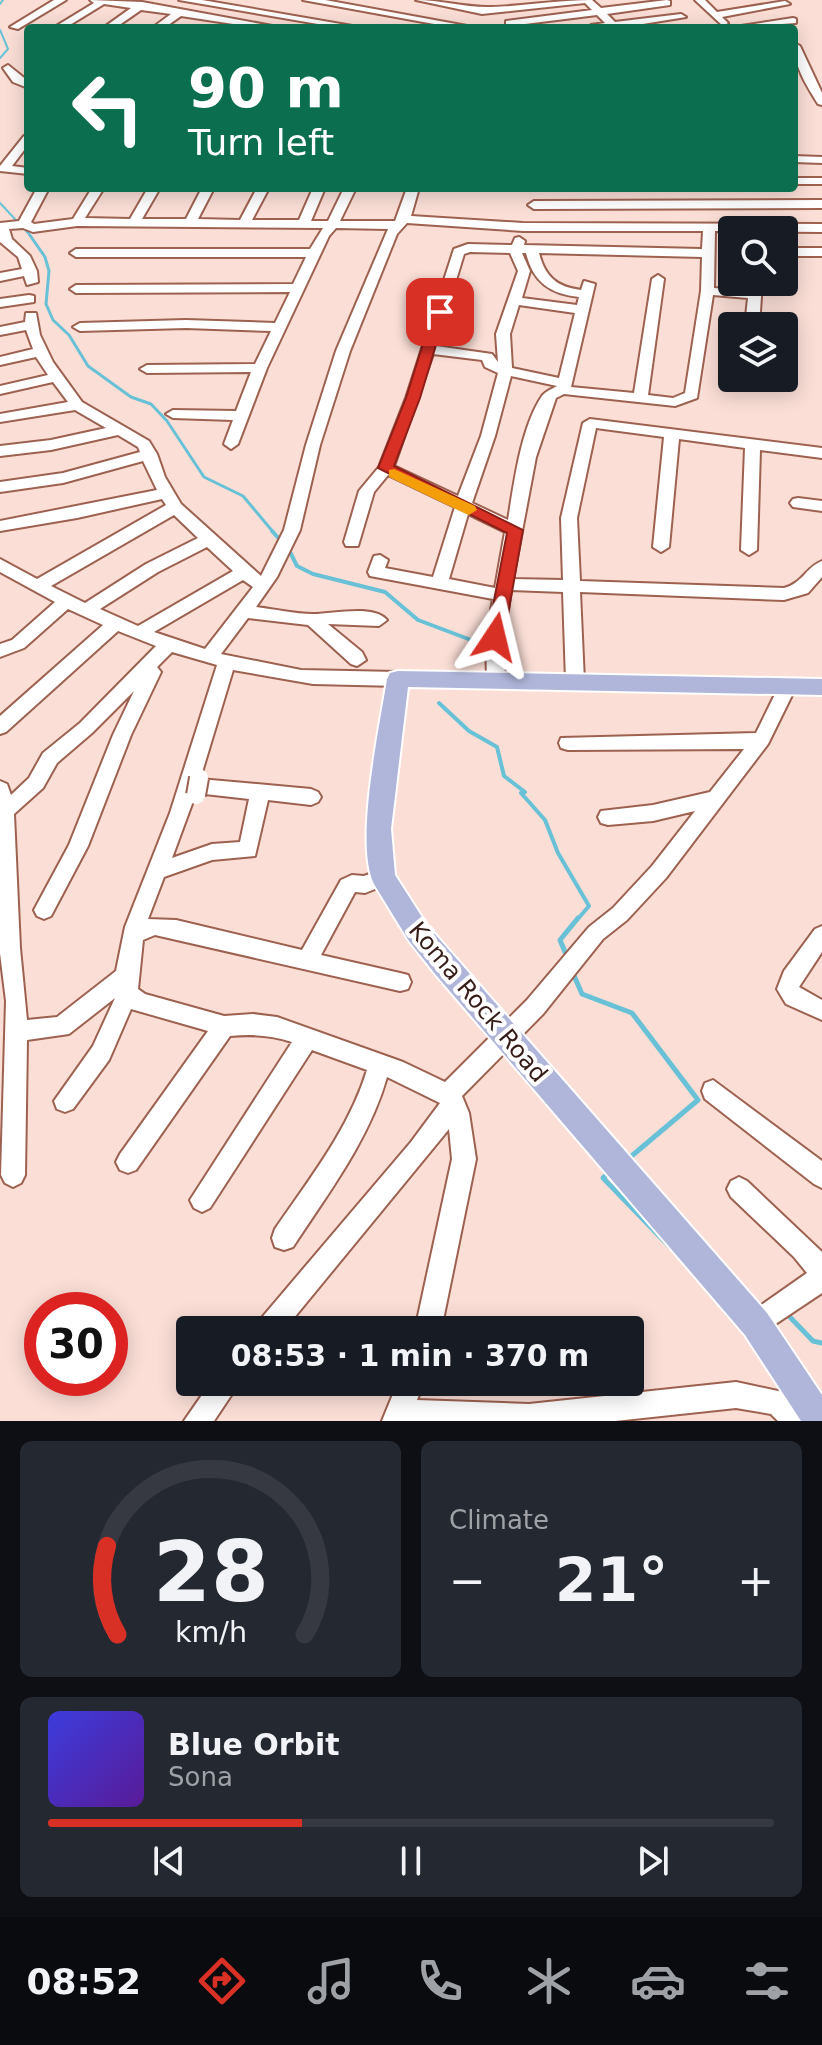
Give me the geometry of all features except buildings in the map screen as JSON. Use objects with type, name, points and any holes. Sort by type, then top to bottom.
[{"type":"main road","points":[[398,679],[822,687]]},
{"type":"main road","name":"Koma Rock Road","points":[[398,679],[380,802],[383,877],[425,941],[617,1168],[746,1314],[820,1421]]},
{"type":"street","points":[[15,27],[61,0]]},
{"type":"street","points":[[184,0],[299,23],[312,0],[451,24]]},
{"type":"street","points":[[421,0],[484,7],[587,0],[612,24]]},
{"type":"street","points":[[64,24],[99,1],[144,3],[254,24]]},
{"type":"street","points":[[715,15],[784,2],[791,24]]},
{"type":"street","points":[[114,24],[144,3]]},
{"type":"street","points":[[650,24],[685,22],[687,3]]},
{"type":"street","points":[[509,23],[687,3],[715,15],[725,24]]},
{"type":"street","points":[[163,24],[181,12]]},
{"type":"street","points":[[217,24],[224,19]]},
{"type":"street","points":[[804,63],[809,81],[822,102]]},
{"type":"street","points":[[8,68],[16,79],[24,83]]},
{"type":"street","points":[[16,79],[24,76]]},
{"type":"street","points":[[798,81],[809,81]]},
{"type":"street","points":[[24,143],[4,170],[24,171]]},
{"type":"street","points":[[10,159],[24,160]]},
{"type":"street","points":[[798,159],[822,160]]},
{"type":"street","points":[[798,181],[822,181]]},
{"type":"street","points":[[24,224],[40,192]]},
{"type":"street","points":[[77,222],[96,192]]},
{"type":"street","points":[[134,223],[152,192]]},
{"type":"street","points":[[190,224],[206,192]]},
{"type":"street","points":[[245,222],[261,192]]},
{"type":"street","points":[[303,225],[317,192]]},
{"type":"street","points":[[231,444],[279,327],[323,235],[332,225],[348,192]]},
{"type":"street","points":[[65,1101],[101,1053],[126,986],[134,934],[195,786],[218,659],[242,611],[262,586],[296,520],[319,425],[350,331],[391,233],[401,222],[412,192]]},
{"type":"street","points":[[439,584],[472,476],[488,436],[505,371],[503,334],[524,271],[517,251],[530,227],[533,192]]},
{"type":"street","points":[[562,192],[565,205]]},
{"type":"street","points":[[693,192],[695,205]]},
{"type":"street","points":[[741,192],[746,206]]},
{"type":"street","points":[[534,205],[646,198],[711,206],[822,204]]},
{"type":"street","points":[[428,349],[487,357],[490,364],[505,371],[598,394],[675,402],[692,395],[707,291],[708,253],[714,227],[711,206]]},
{"type":"street","points":[[0,277],[31,276],[26,259],[5,240],[7,236],[1,227],[24,224],[33,228],[77,222],[332,225],[401,222],[530,227],[822,228]]},
{"type":"street","points":[[352,542],[367,491],[386,468],[458,252],[468,248],[708,253]]},
{"type":"street","points":[[0,252],[17,249]]},
{"type":"street","points":[[496,680],[495,637],[540,415],[550,395],[564,387],[587,289],[565,293],[545,284],[535,266],[532,251]]},
{"type":"street","points":[[798,252],[822,252]]},
{"type":"street","points":[[76,253],[316,253]]},
{"type":"street","points":[[640,399],[658,279]]},
{"type":"street","points":[[76,289],[299,288]]},
{"type":"street","points":[[707,291],[718,290]]},
{"type":"street","points":[[0,303],[29,299]]},
{"type":"street","points":[[515,301],[583,310]]},
{"type":"street","points":[[0,331],[32,321],[40,352],[77,405],[144,444],[170,500],[262,586]]},
{"type":"street","points":[[80,327],[204,324],[279,327]]},
{"type":"street","points":[[0,361],[40,352]]},
{"type":"street","points":[[147,369],[260,368]]},
{"type":"street","points":[[0,390],[59,377]]},
{"type":"street","points":[[575,681],[569,518],[598,394]]},
{"type":"street","points":[[0,418],[77,405]]},
{"type":"street","points":[[173,414],[242,416]]},
{"type":"street","points":[[590,423],[822,453]]},
{"type":"street","points":[[0,451],[51,445],[119,430]]},
{"type":"street","points":[[661,547],[672,435]]},
{"type":"street","points":[[749,550],[753,444]]},
{"type":"street","points":[[0,487],[63,478],[150,454]]},
{"type":"street","points":[[386,468],[515,530]]},
{"type":"street","points":[[0,526],[170,500]]},
{"type":"street","points":[[39,585],[170,500]]},
{"type":"street","points":[[798,503],[822,506]]},
{"type":"street","points":[[86,610],[152,568],[211,538]]},
{"type":"street","points":[[380,560],[376,572],[439,584],[504,590],[527,586],[784,594],[802,589],[822,567]]},
{"type":"street","points":[[0,565],[111,622],[218,659],[299,676],[398,679]]},
{"type":"street","points":[[139,633],[244,572]]},
{"type":"street","points":[[527,586],[560,601],[573,614]]},
{"type":"street","points":[[0,651],[18,644],[67,600]]},
{"type":"street","points":[[242,611],[313,620],[339,616],[379,620]]},
{"type":"street","points":[[313,620],[357,660]]},
{"type":"street","points":[[0,727],[98,643],[113,626],[111,622]]},
{"type":"street","points":[[13,1175],[17,1001],[10,973],[10,870],[3,800],[36,783],[50,758],[86,728],[164,650],[165,643]]},
{"type":"street","points":[[44,910],[78,846],[122,735],[152,672],[144,670]]},
{"type":"street","points":[[280,1316],[419,1150],[451,1099],[596,933],[641,893],[762,739],[787,687]]},
{"type":"street","points":[[568,743],[745,742],[762,739]]},
{"type":"street","points":[[195,786],[311,797]]},
{"type":"street","points":[[160,870],[201,854],[248,850],[260,794]]},
{"type":"street","points":[[608,817],[653,813],[714,799]]},
{"type":"street","points":[[307,961],[348,886],[352,883],[365,885],[383,877]]},
{"type":"street","points":[[134,934],[154,926],[176,929],[400,982]]},
{"type":"street","points":[[822,936],[791,978],[788,989],[794,997],[822,1010]]},
{"type":"street","points":[[17,1031],[61,1027],[126,986]]},
{"type":"street","points":[[126,986],[139,1002],[224,1026],[266,1025],[403,1072],[451,1099],[460,1122],[464,1159],[431,1316]]},
{"type":"street","points":[[128,1162],[224,1026]]},
{"type":"street","points":[[202,1200],[307,1039]]},
{"type":"street","points":[[284,1238],[342,1152],[367,1107],[380,1064]]},
{"type":"street","points":[[713,1091],[822,1176]]},
{"type":"street","points":[[739,1189],[803,1248],[822,1272]]},
{"type":"street","points":[[746,1314],[822,1278]]},
{"type":"street","points":[[405,1396],[397,1417],[444,1412],[529,1417],[736,1395],[778,1402],[796,1421]]},
{"type":"street","points":[[197,1421],[216,1396]]},
{"type":"waterway","points":[[0,4],[3,0]]},
{"type":"waterway","points":[[0,30],[8,49],[0,58]]},
{"type":"waterway","points":[[0,203],[28,233]]},
{"type":"waterway","points":[[27,231],[45,257],[49,271],[46,304],[53,320],[69,335],[88,366],[131,397],[151,404],[167,421],[204,477],[243,496],[274,533]]},
{"type":"waterway","points":[[272,531],[282,542]]},
{"type":"waterway","points":[[288,548],[297,566],[313,574],[385,592],[418,620],[487,646]]},
{"type":"waterway","points":[[439,703],[469,731],[497,747],[504,776],[525,792],[521,793],[545,820],[558,853],[589,906],[577,920]]},
{"type":"waterway","points":[[568,959],[560,940],[578,918]]},
{"type":"waterway","points":[[572,971],[582,994],[632,1013],[698,1100],[628,1159]]},
{"type":"waterway","points":[[611,1171],[603,1178],[670,1247]]},
{"type":"waterway","points":[[785,1312],[813,1341],[822,1343]]},
{"type":"slow traffic","points":[[394,474],[469,510]]},
{"type":"route","points":[[440,312],[413,398],[386,468],[515,530],[495,637]]}]
